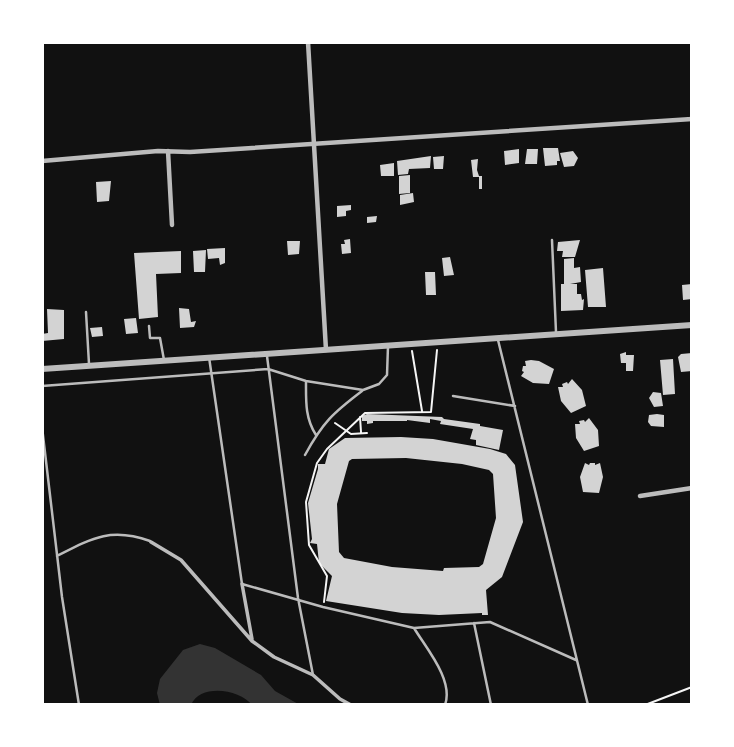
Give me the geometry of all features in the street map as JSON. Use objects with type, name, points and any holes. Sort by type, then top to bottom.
[{"type":"street","points":[[307,42],[326,350]]},
{"type":"street","points":[[42,161],[692,119]]},
{"type":"street","points":[[168,151],[172,225]]},
{"type":"street","points":[[42,369],[267,352],[498,340],[692,326]]},
{"type":"street","points":[[640,496],[692,488]]},
{"type":"street","points":[[151,542],[181,560],[252,641],[274,657],[313,675],[340,699],[351,705]]},
{"type":"street","points":[[242,584],[252,641]]},
{"type":"lane","points":[[552,240],[556,335]]},
{"type":"lane","points":[[86,312],[89,366]]},
{"type":"lane","points":[[149,326],[150,338],[160,338],[164,360]]},
{"type":"lane","points":[[498,340],[589,705]]},
{"type":"lane","points":[[305,455],[320,427],[329,418],[363,390],[379,384],[387,375],[388,346]]},
{"type":"lane","points":[[267,352],[298,598],[313,675]]},
{"type":"lane","points":[[209,357],[242,584],[323,607],[414,628],[490,622],[576,660]]},
{"type":"lane","points":[[42,386],[268,369],[306,381],[363,390]]},
{"type":"lane","points":[[306,381],[309,425],[316,435]]},
{"type":"lane","points":[[453,396],[515,406]]},
{"type":"lane","points":[[42,427],[79,705]]},
{"type":"lane","points":[[57,555],[97,536],[133,535],[151,542]]},
{"type":"lane","points":[[474,624],[491,705]]},
{"type":"lane","points":[[414,628],[443,678],[448,697],[445,705]]},
{"type":"path","points":[[323,607],[327,576],[309,545],[306,502],[317,463],[346,430],[368,411],[431,412],[438,343]]},
{"type":"path","points":[[411,345],[422,412]]},
{"type":"path","points":[[360,416],[361,433]]},
{"type":"path","points":[[329,418],[351,434],[367,433]]},
{"type":"path","points":[[645,705],[692,687]]},
{"type":"shaded area","points":[[200,644],[215,648],[261,675],[275,691],[300,705],[252,705],[239,695],[211,691],[203,693],[191,705],[160,705],[157,693],[160,679],[183,650]]},
{"type":"building","points":[[543,148],[558,148],[560,161],[557,161],[557,165],[545,166]]},
{"type":"building","points":[[519,149],[519,163],[505,165],[504,151]]},
{"type":"building","points":[[527,149],[538,149],[537,164],[525,164]]},
{"type":"building","points":[[573,151],[578,158],[574,166],[564,167],[560,153]]},
{"type":"building","points":[[431,156],[430,168],[409,169],[408,174],[398,175],[397,161]]},
{"type":"building","points":[[444,156],[443,169],[434,169],[433,157]]},
{"type":"building","points":[[478,159],[477,170],[479,176],[482,176],[482,189],[479,189],[479,177],[473,177],[471,160]]},
{"type":"building","points":[[394,163],[394,176],[381,176],[380,165]]},
{"type":"building","points":[[410,175],[410,193],[399,194],[399,176]]},
{"type":"building","points":[[111,181],[109,201],[97,202],[96,182]]},
{"type":"building","points":[[413,193],[414,202],[400,205],[400,195]]},
{"type":"building","points":[[351,205],[346,216],[337,217],[337,206]]},
{"type":"building","points":[[377,216],[376,222],[367,223],[367,217]]},
{"type":"building","points":[[350,239],[351,253],[342,254],[341,244]]},
{"type":"building","points":[[580,240],[575,257],[562,257],[563,251],[557,251],[558,242]]},
{"type":"building","points":[[287,241],[300,241],[299,254],[288,255]]},
{"type":"building","points":[[225,248],[225,263],[220,265],[219,258],[208,259],[207,249]]},
{"type":"building","points":[[206,250],[205,272],[194,272],[193,251]]},
{"type":"building","points":[[181,251],[181,273],[156,274],[158,317],[139,319],[134,253]]},
{"type":"building","points":[[450,257],[454,275],[444,276],[442,258]]},
{"type":"building","points":[[574,258],[574,268],[580,267],[581,282],[570,284],[577,284],[577,294],[581,294],[582,300],[584,299],[583,310],[561,311],[564,259]]},
{"type":"building","points":[[603,268],[606,307],[588,307],[585,270]]},
{"type":"building","points":[[425,272],[435,272],[436,295],[426,295]]},
{"type":"building","points":[[692,284],[692,299],[683,300],[682,285]]},
{"type":"building","points":[[179,308],[189,309],[191,322],[196,321],[194,327],[180,328]]},
{"type":"building","points":[[47,309],[64,310],[64,339],[42,341],[42,334],[48,333]]},
{"type":"building","points":[[136,318],[138,333],[126,334],[124,319]]},
{"type":"building","points":[[102,327],[103,336],[92,337],[90,328]]},
{"type":"building","points":[[626,352],[626,355],[634,355],[633,371],[626,371],[626,363],[621,363],[620,354]]},
{"type":"building","points":[[692,353],[692,371],[681,372],[678,357]]},
{"type":"building","points":[[673,359],[675,394],[663,395],[660,360]]},
{"type":"building","points":[[531,360],[554,369],[549,384],[533,383],[521,376],[524,372],[523,366],[526,366],[525,361]]},
{"type":"building","points":[[572,379],[582,390],[586,406],[571,413],[561,401],[558,387],[563,387],[562,384],[568,384]]},
{"type":"building","points":[[653,392],[661,393],[663,406],[654,407],[649,398]]},
{"type":"building","points":[[649,415],[664,415],[664,427],[651,426],[648,422]]},
{"type":"building","points":[[362,416],[442,417],[503,430],[499,450],[476,445],[476,440],[470,439],[473,429],[440,424],[441,421],[430,419],[430,423],[407,420],[373,421],[367,424],[367,421],[362,421]]},
{"type":"building","points":[[589,418],[598,430],[599,446],[584,451],[576,438],[575,424],[584,420],[585,422]]},
{"type":"building","points":[[345,438],[433,439],[506,454],[515,465],[523,522],[502,577],[486,590],[488,615],[402,613],[326,601],[332,576],[319,563],[317,544],[310,543],[312,539],[308,503],[318,464],[325,464],[329,449]],"holes":[[[406,458],[489,470],[493,474],[496,518],[483,564],[479,567],[444,568],[443,571],[392,567],[344,558],[339,552],[337,504],[349,461]]]},
{"type":"building","points":[[585,463],[600,463],[603,477],[599,493],[583,492],[580,477]]}]
